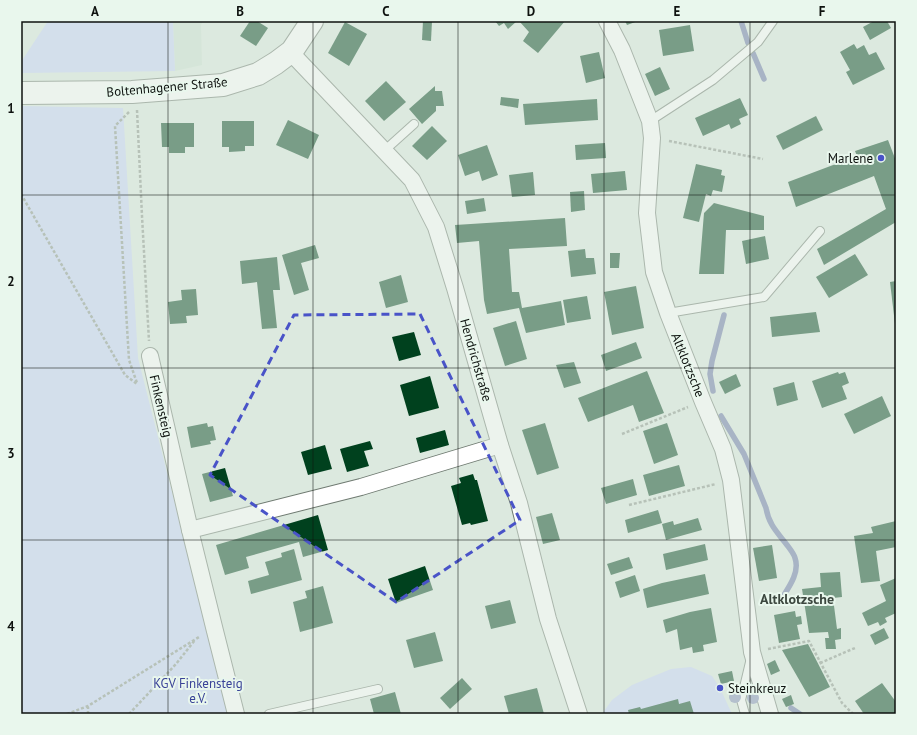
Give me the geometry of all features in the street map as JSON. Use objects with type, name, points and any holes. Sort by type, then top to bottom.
[{"type":"street","name":"Boltenhagener Straße","points":[[21,93],[132,92],[223,85],[258,74],[276,63],[292,51],[312,21]]},
{"type":"street","name":"Altklotzsche","points":[[607,21],[622,50],[650,121],[652,138],[646,213],[654,272],[668,313],[723,449],[731,480],[770,714]]},
{"type":"street","name":"Hendrichstraße","points":[[292,51],[296,58],[412,180],[436,227],[500,445],[519,503],[548,619],[579,714]]},
{"type":"street","name":"Finkensteig","points":[[150,356],[190,530],[236,714]]},
{"type":"street","points":[[190,530],[361,487],[500,445]]},
{"type":"lane","points":[[650,121],[713,80],[758,42],[772,21]]},
{"type":"lane","points":[[384,151],[414,124]]},
{"type":"lane","points":[[668,313],[764,297],[820,231]]},
{"type":"lane","points":[[745,714],[741,700],[760,651]]},
{"type":"lane","points":[[269,714],[378,689]]},
{"type":"path","name":"Finkensteig","points":[[21,194],[125,375],[138,384],[129,360],[115,126],[137,105],[150,356]]},
{"type":"path","points":[[652,138],[763,159]]},
{"type":"path","points":[[622,434],[703,402]]},
{"type":"path","points":[[629,505],[731,480]]},
{"type":"path","points":[[67,714],[88,706],[197,638],[215,632]]},
{"type":"path","points":[[129,714],[176,664],[197,638]]},
{"type":"path","points":[[760,651],[809,641],[842,702],[853,714]]},
{"type":"path","points":[[820,663],[855,648]]},
{"type":"path","points":[[88,706],[88,714]]},
{"type":"highlighted area","points":[[420,314],[520,520],[396,602],[210,475],[294,315]]},
{"type":"shaded area","points":[[116,21],[203,21],[201,25],[202,65],[175,71],[173,22]]},
{"type":"green space","points":[[48,21],[173,22],[175,71],[21,73],[21,62]]},
{"type":"green space","name":"KGV Finkensteig e.V.","points":[[21,106],[123,108],[138,358],[228,714],[21,714]]},
{"type":"green space","points":[[691,667],[712,676],[720,688],[732,714],[602,714],[612,700],[632,685],[671,669]]},
{"type":"building","points":[[250,21],[257,21],[268,28],[256,46],[240,36]]},
{"type":"building","points":[[423,21],[432,21],[431,41],[422,40]]},
{"type":"building","points":[[495,21],[517,21],[508,29],[504,23],[499,26]]},
{"type":"building","points":[[519,21],[565,21],[538,53],[523,41],[529,32]]},
{"type":"building","points":[[625,21],[638,21],[627,25]]},
{"type":"building","points":[[874,21],[887,21],[891,28],[870,40],[863,27]]},
{"type":"building","points":[[345,22],[367,34],[349,66],[328,53]]},
{"type":"building","points":[[690,25],[694,51],[663,56],[659,30]]},
{"type":"building","points":[[854,44],[857,49],[864,45],[869,55],[876,52],[885,69],[853,85],[846,72],[850,70],[840,52]]},
{"type":"building","points":[[599,52],[605,78],[586,83],[580,56]]},
{"type":"building","points":[[660,67],[670,89],[655,96],[645,74]]},
{"type":"building","points":[[386,81],[406,102],[384,121],[365,101]]},
{"type":"building","points":[[435,86],[435,91],[442,91],[444,106],[436,106],[436,111],[422,124],[409,109]]},
{"type":"building","points":[[501,97],[519,99],[518,108],[500,105]]},
{"type":"building","points":[[740,98],[748,115],[739,119],[741,124],[731,129],[729,124],[703,136],[695,118]]},
{"type":"building","points":[[597,99],[598,120],[525,125],[523,104]]},
{"type":"building","points":[[816,116],[823,130],[783,150],[776,136]]},
{"type":"building","points":[[288,120],[319,135],[308,159],[276,145]]},
{"type":"building","points":[[222,121],[254,121],[254,146],[245,146],[245,151],[229,152],[229,147],[222,147]]},
{"type":"building","points":[[161,123],[194,123],[194,147],[185,147],[185,153],[169,153],[169,147],[162,147]]},
{"type":"building","points":[[432,126],[447,141],[427,160],[412,146]]},
{"type":"building","points":[[888,140],[896,161],[896,222],[824,265],[817,249],[886,209],[874,176],[796,207],[788,182],[857,156],[855,151]]},
{"type":"building","points":[[605,143],[606,158],[576,160],[575,145]]},
{"type":"building","points":[[487,145],[498,175],[482,181],[479,171],[465,176],[458,155]]},
{"type":"building","points":[[696,164],[722,170],[721,175],[725,176],[722,192],[713,190],[711,196],[706,194],[699,222],[683,218]]},
{"type":"building","points":[[625,171],[627,190],[593,193],[591,174]]},
{"type":"building","points":[[533,172],[535,195],[512,197],[509,175]]},
{"type":"building","points":[[584,191],[585,210],[571,212],[570,192]]},
{"type":"building","points":[[484,198],[486,211],[467,214],[465,201]]},
{"type":"building","points":[[714,203],[764,216],[764,230],[726,230],[724,274],[699,274],[704,213]]},
{"type":"building","points":[[565,218],[567,246],[509,249],[512,292],[519,292],[522,308],[561,301],[565,325],[526,333],[519,308],[487,314],[484,300],[479,241],[457,243],[455,225]]},
{"type":"building","points":[[765,236],[769,259],[746,264],[742,241]]},
{"type":"building","points":[[315,245],[319,258],[301,263],[309,290],[294,295],[282,255]]},
{"type":"building","points":[[585,249],[586,258],[594,258],[596,274],[571,277],[568,251]]},
{"type":"building","points":[[610,253],[620,253],[619,268],[610,268]]},
{"type":"building","points":[[855,254],[868,275],[829,298],[816,277]]},
{"type":"building","points":[[277,257],[280,290],[273,290],[277,328],[262,329],[257,282],[242,284],[240,261]]},
{"type":"building","points":[[401,275],[408,302],[386,308],[379,282]]},
{"type":"building","points":[[896,281],[896,324],[895,324],[890,282]]},
{"type":"building","points":[[636,286],[644,328],[612,335],[604,292]]},
{"type":"building","points":[[196,289],[198,315],[186,316],[187,323],[170,324],[168,302],[182,300],[181,290]]},
{"type":"building","points":[[587,296],[591,319],[567,323],[563,300]]},
{"type":"building","points":[[816,312],[820,332],[772,337],[770,317]]},
{"type":"building","points":[[516,321],[527,359],[505,366],[493,328]]},
{"type":"building","points":[[414,332],[421,355],[399,361],[392,337]]},
{"type":"building","points":[[636,342],[642,358],[606,371],[601,355]]},
{"type":"building","points":[[574,362],[581,383],[564,388],[556,365]]},
{"type":"building","points":[[647,371],[664,413],[639,422],[633,405],[588,422],[578,398]]},
{"type":"building","points":[[838,372],[839,374],[845,372],[849,383],[842,386],[847,399],[822,408],[812,381]]},
{"type":"building","points":[[736,374],[741,386],[725,394],[719,382]]},
{"type":"building","points":[[430,376],[439,408],[409,416],[400,385]]},
{"type":"building","points":[[794,382],[798,400],[777,406],[773,388]]},
{"type":"building","points":[[882,396],[891,416],[854,434],[844,414]]},
{"type":"building","points":[[207,423],[208,427],[213,426],[216,440],[210,441],[211,444],[191,448],[187,427]]},
{"type":"building","points":[[545,423],[559,468],[537,475],[522,430]]},
{"type":"building","points":[[667,423],[678,455],[654,464],[643,431]]},
{"type":"building","points":[[445,430],[449,445],[420,453],[416,438]]},
{"type":"building","points":[[370,441],[373,449],[364,451],[369,466],[347,472],[340,449]]},
{"type":"building","points":[[325,445],[332,469],[308,475],[301,452]]},
{"type":"building","points":[[679,465],[685,486],[649,496],[643,475]]},
{"type":"building","points":[[225,468],[233,496],[210,502],[202,474]]},
{"type":"building","points":[[473,474],[475,480],[477,480],[488,521],[471,525],[470,523],[462,525],[451,486],[461,483],[459,478]]},
{"type":"building","points":[[633,479],[637,495],[606,504],[601,488]]},
{"type":"building","points":[[658,510],[662,523],[628,533],[625,520]]},
{"type":"building","points":[[552,513],[560,540],[543,544],[536,517]]},
{"type":"building","points":[[318,515],[328,550],[303,557],[299,542],[246,557],[249,568],[225,575],[216,545]]},
{"type":"building","points":[[698,518],[702,530],[666,540],[662,524],[673,521],[674,525]]},
{"type":"building","points":[[896,521],[896,547],[876,551],[880,581],[861,583],[854,536],[873,533],[871,527]]},
{"type":"building","points":[[705,544],[708,560],[666,570],[663,554]]},
{"type":"building","points":[[772,545],[777,578],[759,581],[753,548]]},
{"type":"building","points":[[294,549],[302,580],[251,594],[248,581],[269,575],[265,562],[282,557],[281,553]]},
{"type":"building","points":[[629,557],[633,568],[611,575],[607,564]]},
{"type":"building","points":[[425,566],[433,590],[396,603],[388,579]]},
{"type":"building","points":[[840,572],[842,597],[833,598],[837,629],[841,628],[841,639],[835,640],[836,649],[826,649],[825,638],[829,638],[828,632],[809,633],[802,589],[821,587],[820,573]]},
{"type":"building","points":[[705,574],[709,594],[647,608],[643,589],[662,583]]},
{"type":"building","points":[[635,575],[640,591],[620,598],[615,582]]},
{"type":"building","points":[[896,578],[896,613],[885,618],[887,622],[880,626],[878,622],[868,626],[862,613],[886,601],[880,585]]},
{"type":"building","points":[[323,586],[333,623],[300,632],[293,602],[307,598],[305,591]]},
{"type":"building","points":[[510,600],[516,623],[491,629],[485,606]]},
{"type":"building","points":[[711,608],[717,642],[703,645],[704,651],[693,653],[692,647],[680,650],[677,629],[666,633],[663,620],[690,612]]},
{"type":"building","points":[[795,611],[796,617],[801,616],[802,624],[797,625],[800,639],[779,643],[774,615]]},
{"type":"building","points":[[884,628],[889,638],[875,645],[870,635]]},
{"type":"building","points":[[435,632],[443,661],[414,668],[406,640]]},
{"type":"building","points":[[808,644],[830,687],[809,697],[782,650]]},
{"type":"building","points":[[775,660],[780,671],[771,675],[767,664]]},
{"type":"building","points":[[732,671],[734,681],[721,684],[718,674]]},
{"type":"building","points":[[462,678],[472,689],[450,709],[440,698]]},
{"type":"building","points":[[882,683],[896,702],[896,714],[864,714],[855,701]]},
{"type":"building","points":[[537,688],[544,714],[509,714],[504,696]]},
{"type":"building","points":[[395,692],[401,714],[374,714],[370,699]]},
{"type":"building","points":[[791,695],[794,704],[786,707],[782,699]]},
{"type":"building","points":[[678,699],[679,704],[690,701],[694,714],[629,714],[628,710],[640,707],[641,709]]},
{"type":"waterway","points":[[741,21],[748,43]]},
{"type":"waterway","points":[[753,53],[764,79]]},
{"type":"waterway","points":[[713,391],[710,374],[724,315]]},
{"type":"waterway","points":[[721,416],[744,454],[771,524],[794,556],[796,563],[795,574],[791,584],[782,598]]},
{"type":"waterway","points":[[791,708],[800,714]]},
{"type":"place","name":"Marlene","points":[[881,158]]},
{"type":"place","name":"Steinkreuz","points":[[720,688]]},
{"type":"district","name":"Altklotzsche","points":[[797,599]]}]
